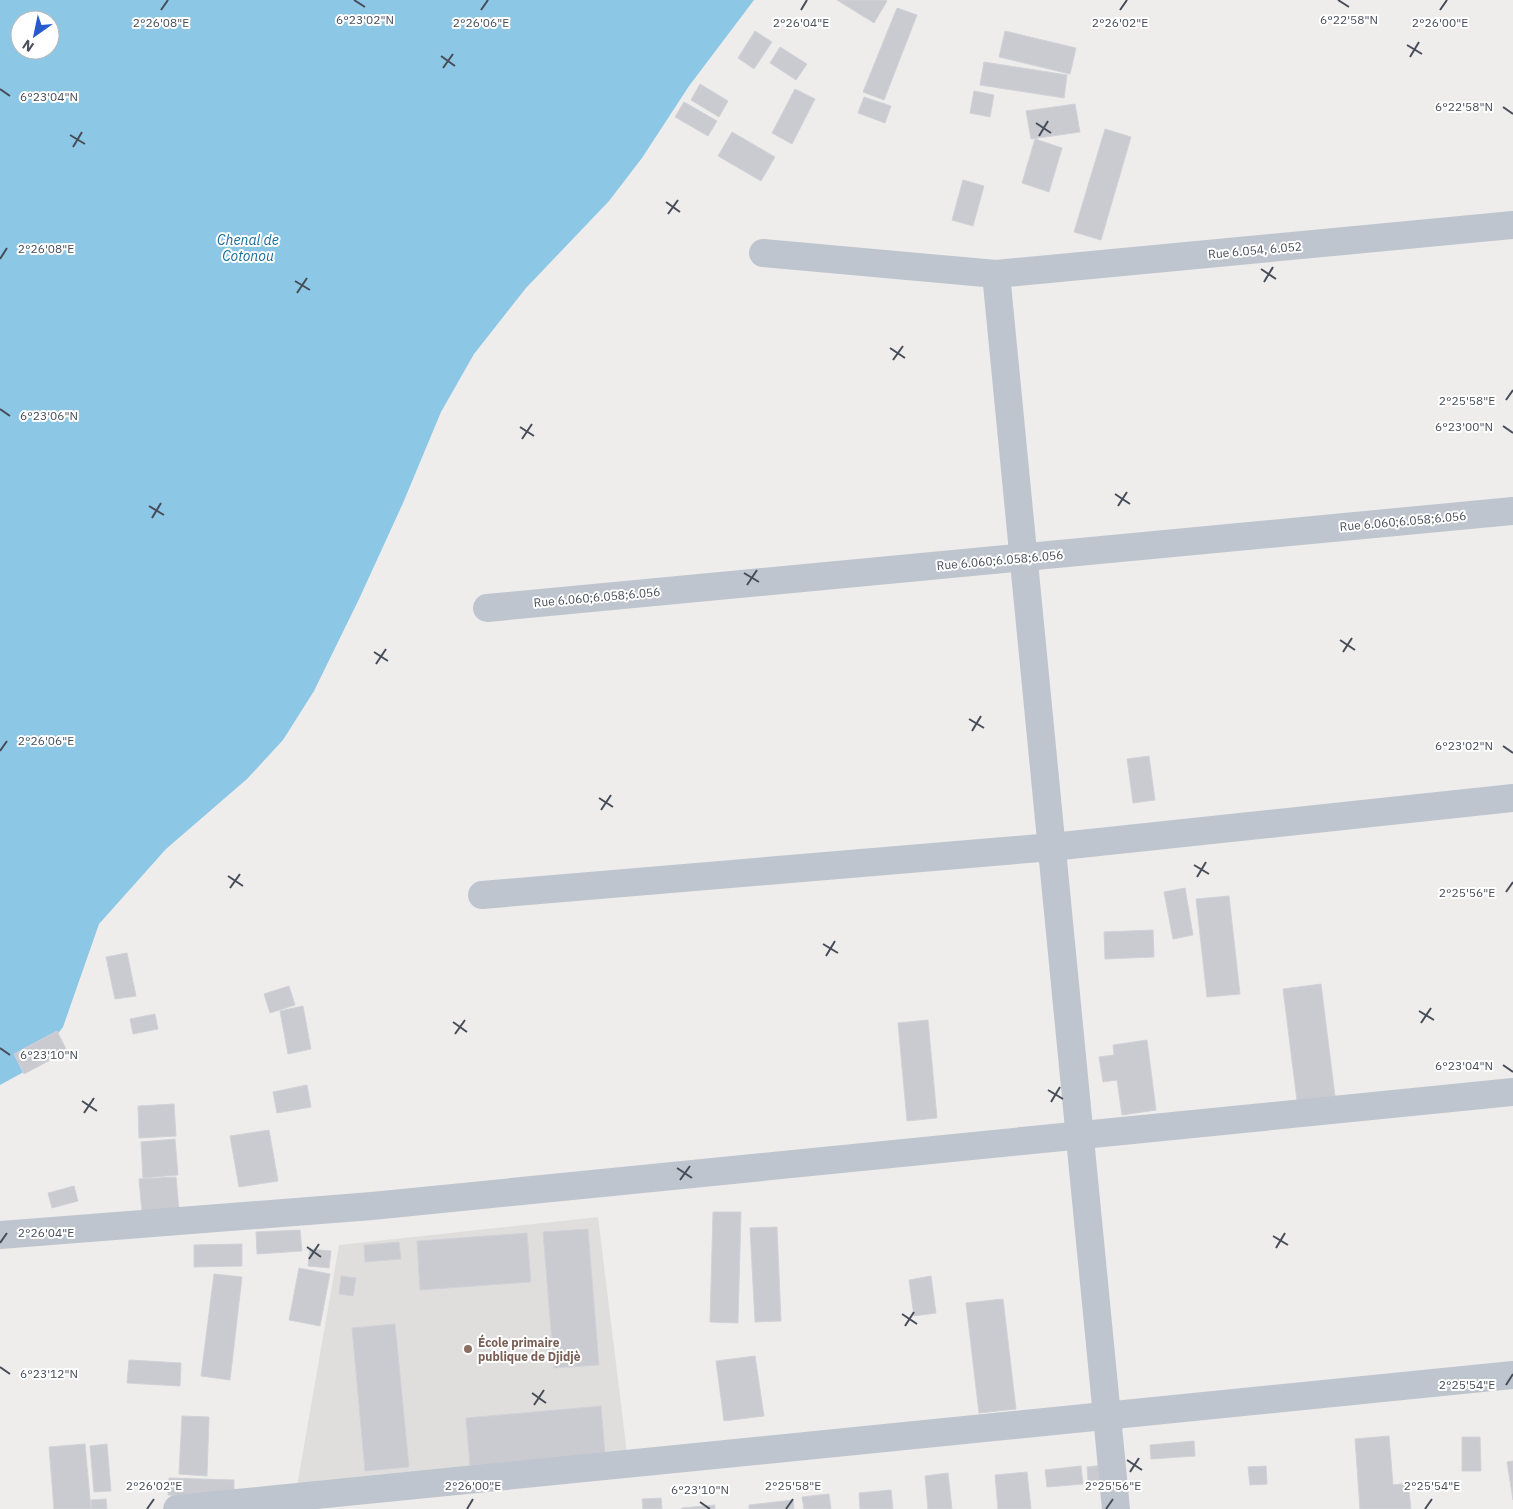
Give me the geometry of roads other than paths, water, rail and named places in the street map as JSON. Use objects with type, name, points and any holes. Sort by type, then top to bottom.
[{"type":"street","name":"Rue 6.054, 6.052","points":[[763,253],[996,274],[1513,225]]},
{"type":"street","points":[[996,274],[1116,1509]]},
{"type":"street","name":"Rue 6.060;6.058;6.056","points":[[487,608],[1513,511]]},
{"type":"street","points":[[482,894],[1052,847],[1513,798]]},
{"type":"street","points":[[0,1235],[372,1206],[1513,1092]]},
{"type":"street","points":[[177,1509],[269,1505],[1107,1415],[1513,1375]]},
{"type":"water","name":"Chenal de Cotonou","points":[[0,0],[754,0],[689,86],[642,158],[609,201],[526,288],[474,354],[441,412],[403,503],[314,691],[283,740],[247,779],[166,849],[99,924],[63,1027],[31,1068],[0,1085]]},
{"type":"place","name":"École primaire publique de Djidjè","points":[[468,1349]]}]
